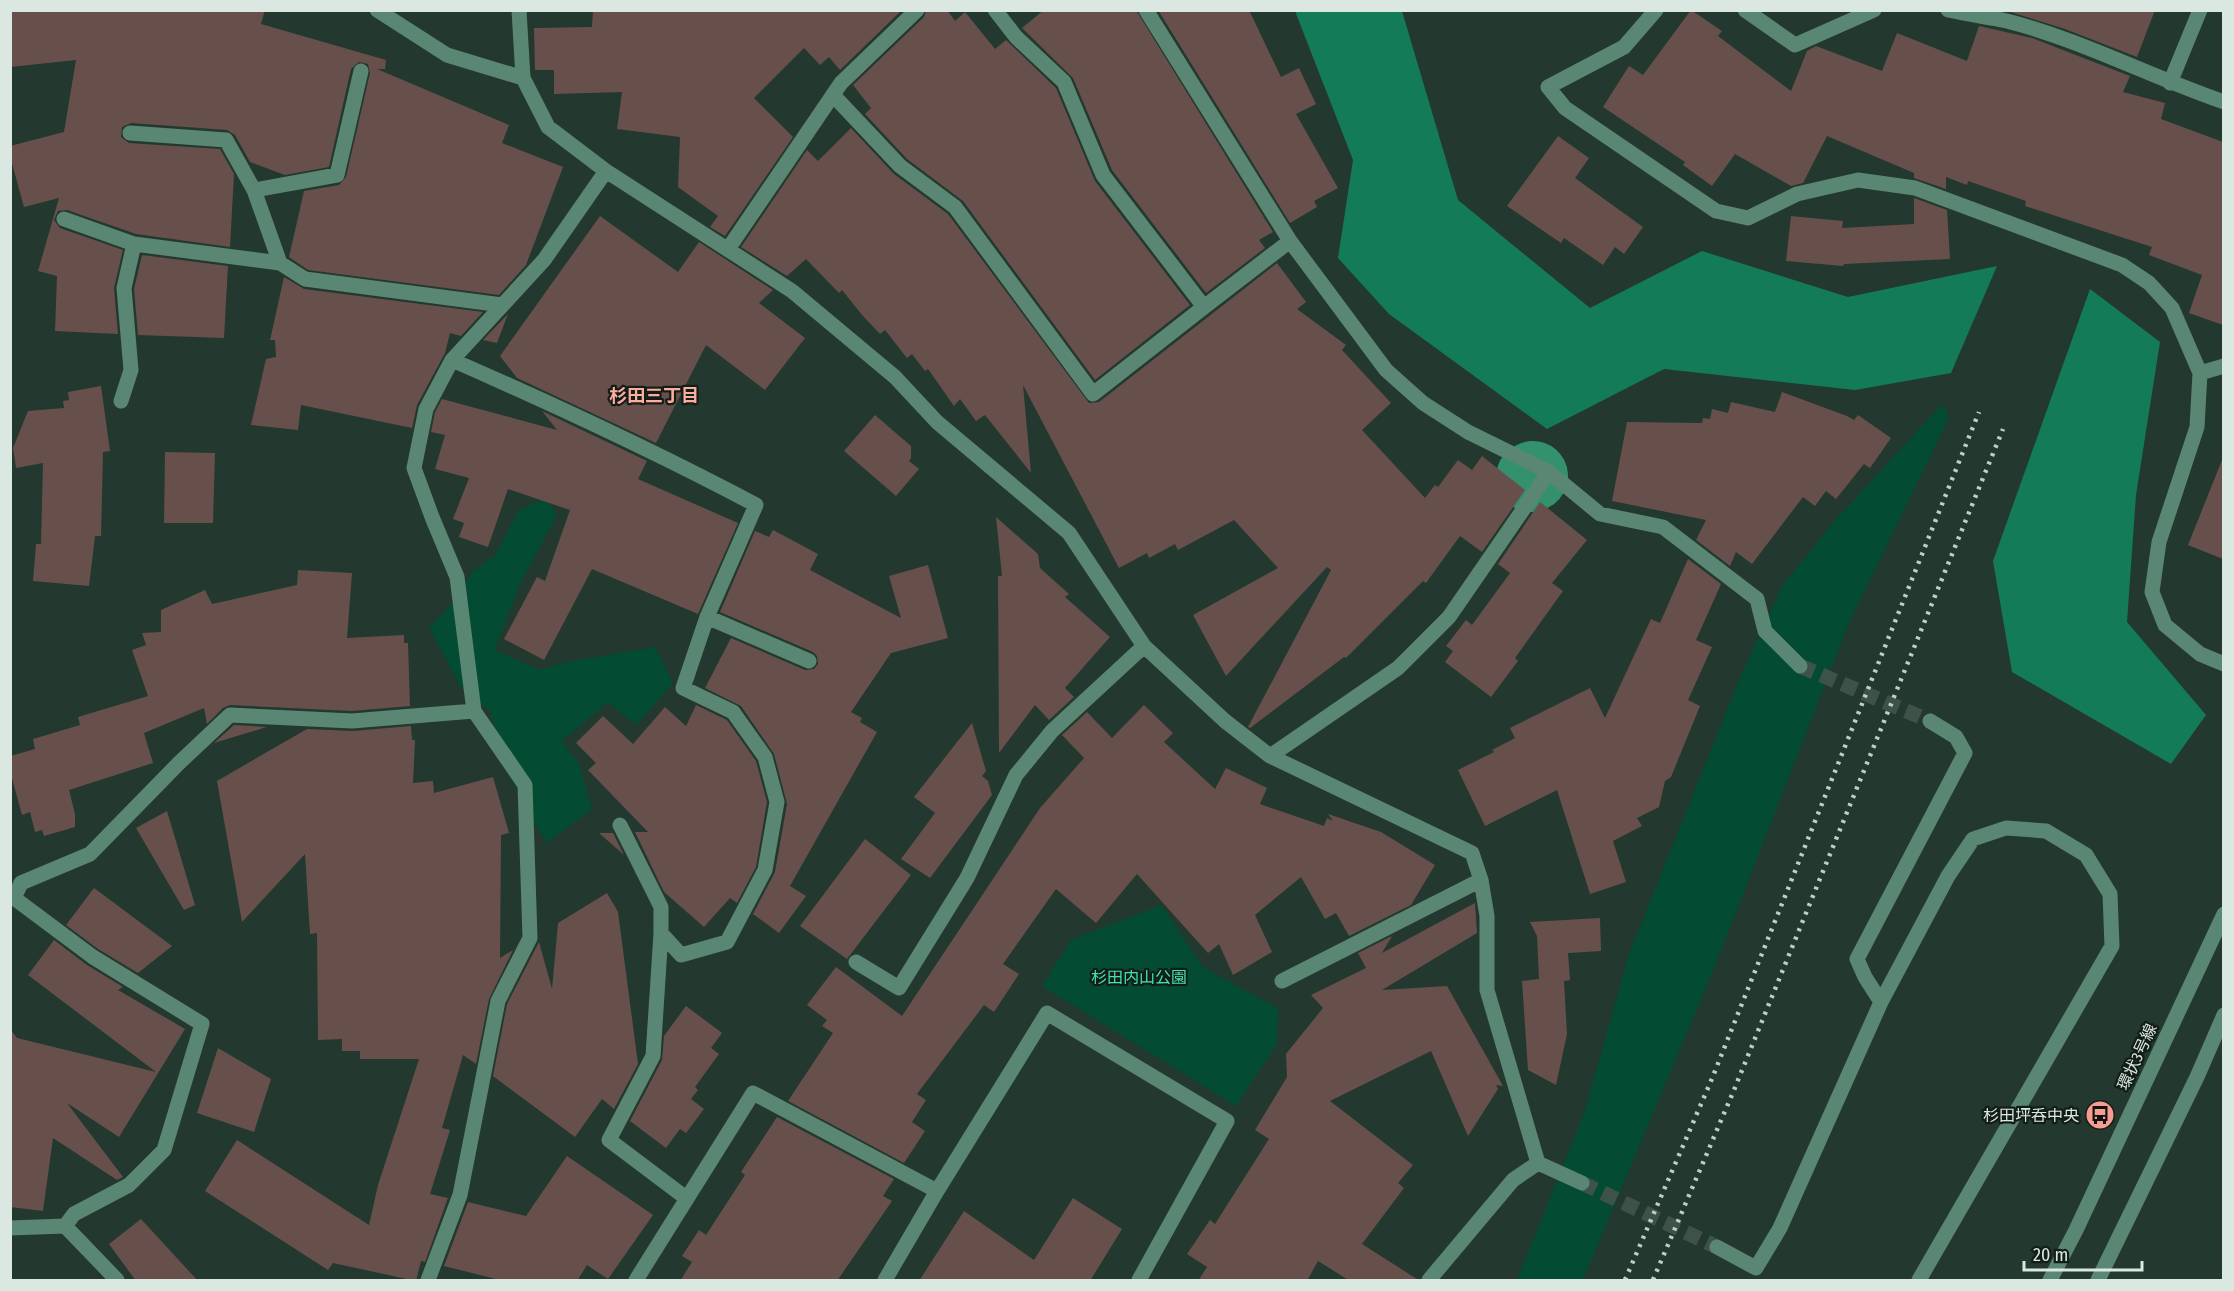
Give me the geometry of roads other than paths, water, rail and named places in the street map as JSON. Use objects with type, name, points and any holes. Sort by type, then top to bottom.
[{"type":"street","points":[[377,10],[447,55],[523,78]]},
{"type":"street","points":[[519,10],[523,78],[548,127],[606,171],[792,291],[895,377],[937,422],[1069,532],[1144,646],[1225,721],[1270,756],[1472,853],[1481,880],[1487,916],[1487,990],[1538,1163],[1582,1183]]},
{"type":"street","points":[[728,249],[841,83],[917,10]]},
{"type":"street","points":[[995,10],[1016,37],[1064,82],[1103,175],[1204,308]]},
{"type":"street","points":[[1146,10],[1290,241],[1386,370],[1422,403],[1468,432],[1549,472],[1600,514],[1663,527],[1757,599],[1765,631],[1800,666]]},
{"type":"street","points":[[1656,10],[1624,47],[1548,87],[1565,108],[1716,211],[1748,218],[1797,194],[1858,180],[1915,188],[2122,265],[2149,283],[2172,308],[2200,373],[2197,427],[2159,542],[2152,592],[2165,625],[2200,654],[2223,664]]},
{"type":"street","points":[[1745,10],[1796,45],[1874,10]]},
{"type":"street","points":[[1948,10],[2007,21],[2077,45],[2223,102]]},
{"type":"street","points":[[2170,83],[2200,10]]},
{"type":"street","points":[[254,190],[337,175],[361,71]]},
{"type":"street","points":[[833,95],[900,166],[955,207],[1093,394],[1290,241]]},
{"type":"street","points":[[130,133],[226,140],[254,190],[280,263]]},
{"type":"street","points":[[428,1281],[460,1195],[498,1001],[530,938],[525,785],[474,711],[457,577],[414,468],[426,409],[452,360],[544,260],[606,171]]},
{"type":"street","points":[[64,219],[134,244],[280,263],[305,279],[502,305]]},
{"type":"street","points":[[121,401],[131,370],[124,288],[134,244]]},
{"type":"street","points":[[452,360],[534,395],[667,458],[756,505],[707,617],[683,688],[733,712],[765,758],[777,802],[765,870],[727,942],[681,955],[661,933]]},
{"type":"street","points":[[2200,373],[2223,366]]},
{"type":"street","points":[[1270,756],[1398,668],[1449,617],[1549,472]]},
{"type":"street","points":[[707,617],[809,661]]},
{"type":"street","points":[[856,962],[899,988],[967,879],[1016,775],[1052,731],[1144,646]]},
{"type":"street","points":[[65,1226],[74,1214],[129,1185],[164,1150],[202,1024],[93,957],[14,898],[21,883],[90,854],[179,763],[230,715],[352,721],[474,711]]},
{"type":"street","points":[[1881,1002],[1864,977],[1857,959],[1965,753],[1956,737],[1930,721]]},
{"type":"street","points":[[620,825],[661,907],[661,933],[653,1056],[609,1140],[686,1198]]},
{"type":"street","points":[[1717,1247],[1756,1268],[1780,1228],[1881,1002],[1948,876],[1973,839],[2006,828],[2046,831],[2086,855],[2110,894],[2112,945],[1919,1281]]},
{"type":"street","points":[[1282,981],[1481,880]]},
{"type":"street","name":"環状3号線","points":[[2050,1281],[2223,914]]},
{"type":"street","points":[[885,1281],[1047,1013],[1227,1121],[1139,1281]]},
{"type":"street","points":[[2097,1281],[2197,1077],[2223,1015]]},
{"type":"street","points":[[636,1281],[753,1093],[938,1191]]},
{"type":"street","points":[[1429,1281],[1513,1180],[1538,1163]]},
{"type":"street","points":[[10,1228],[65,1226],[117,1281]]},
{"type":"tunnel","points":[[1800,666],[1930,721]]},
{"type":"tunnel","points":[[1582,1183],[1717,1247]]},
{"type":"railway","points":[[1625,1280],[1711,1081],[1979,412]]},
{"type":"railway","points":[[1653,1280],[1734,1090],[2003,429]]},
{"type":"place","name":"杉田坪呑中央","points":[[2100,1115]]},
{"type":"district","name":"杉田三丁目","points":[[654,396]]},
{"type":"park label","name":"杉田内山公園","points":[[1139,977]]}]
